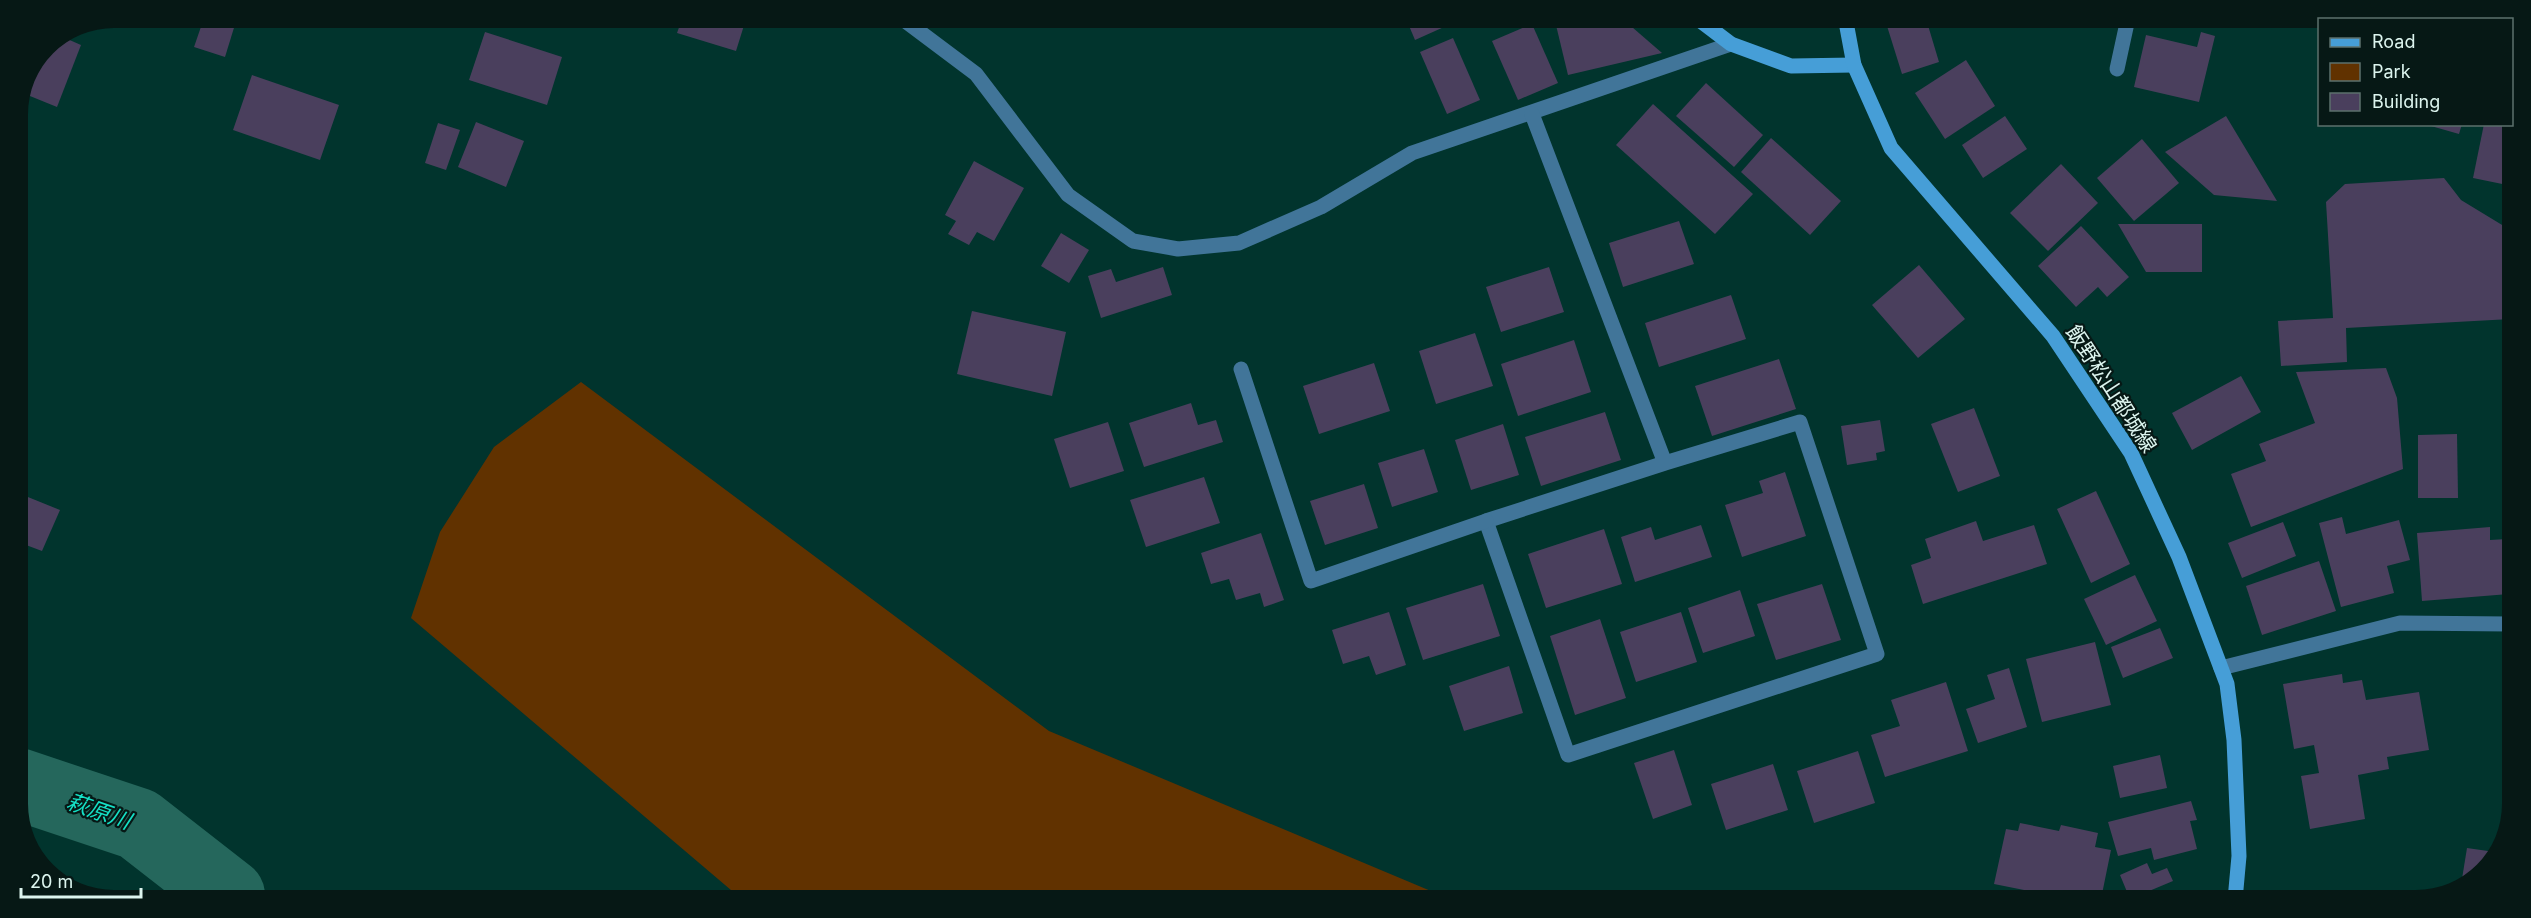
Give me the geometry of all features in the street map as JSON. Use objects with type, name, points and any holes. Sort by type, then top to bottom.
[{"type":"main road","points":[[1710,28],[1731,44],[1791,66],[1854,65]]},
{"type":"main road","name":"飯野松山都城線","points":[[1847,28],[1854,65],[1892,148],[2053,336],[2131,453],[2180,557],[2227,684],[2234,740],[2239,856],[2236,890]]},
{"type":"street","points":[[915,28],[976,74],[1068,195],[1133,241],[1178,249],[1239,243],[1321,207],[1412,153],[1532,114],[1731,44]]},
{"type":"street","points":[[2117,69],[2126,28]]},
{"type":"street","points":[[1532,114],[1665,463]]},
{"type":"street","points":[[1241,369],[1311,581],[1486,521],[1800,422],[1877,654],[1568,755],[1486,521]]},
{"type":"street","points":[[2221,668],[2400,623],[2502,624]]},
{"type":"green space","points":[[581,382],[1049,731],[1428,890],[731,890],[411,618],[440,532],[494,447]]},
{"type":"building","points":[[201,28],[234,28],[225,57],[194,47]]},
{"type":"building","points":[[679,28],[743,28],[736,51],[677,33]]},
{"type":"building","points":[[1410,28],[1442,28],[1415,40]]},
{"type":"building","points":[[1523,28],[1534,28],[1558,83],[1518,100],[1492,41]]},
{"type":"building","points":[[1557,28],[1633,28],[1662,53],[1568,75]]},
{"type":"building","points":[[1888,28],[1929,28],[1939,62],[1902,74]]},
{"type":"building","points":[[485,32],[562,57],[547,105],[469,80]]},
{"type":"building","points":[[2201,32],[2215,36],[2199,102],[2134,87],[2146,35],[2197,47]]},
{"type":"building","points":[[1453,38],[1480,100],[1447,114],[1420,52]]},
{"type":"building","points":[[71,41],[81,45],[57,107],[31,96],[43,67],[54,54]]},
{"type":"building","points":[[1966,60],[1995,106],[1945,139],[1915,93]]},
{"type":"building","points":[[252,75],[339,105],[320,160],[233,130]]},
{"type":"building","points":[[1706,83],[1763,135],[1734,167],[1676,116]]},
{"type":"building","points":[[1653,104],[1753,194],[1715,234],[1616,145]]},
{"type":"building","points":[[2005,116],[2027,149],[1983,178],[1962,145]]},
{"type":"building","points":[[2226,116],[2277,201],[2214,195],[2165,152]]},
{"type":"building","points":[[476,122],[524,141],[506,187],[458,167]]},
{"type":"building","points":[[438,123],[460,130],[446,170],[425,163]]},
{"type":"building","points":[[2431,126],[2461,126],[2459,134]]},
{"type":"building","points":[[2484,126],[2502,126],[2502,184],[2473,178]]},
{"type":"building","points":[[1771,138],[1841,201],[1810,235],[1741,172]]},
{"type":"building","points":[[2142,139],[2179,183],[2134,221],[2097,178]]},
{"type":"building","points":[[974,161],[1024,188],[994,241],[977,232],[969,245],[948,234],[956,221],[945,215]]},
{"type":"building","points":[[2061,164],[2098,203],[2048,251],[2010,213]]},
{"type":"building","points":[[2444,178],[2461,200],[2502,225],[2502,319],[2346,328],[2347,362],[2281,366],[2278,321],[2333,318],[2326,202],[2345,184]]},
{"type":"building","points":[[1679,221],[1694,264],[1623,287],[1609,243]]},
{"type":"building","points":[[2118,224],[2202,224],[2202,272],[2146,272]]},
{"type":"building","points":[[2081,226],[2129,277],[2107,297],[2098,287],[2076,307],[2038,266]]},
{"type":"building","points":[[1061,233],[1089,250],[1069,283],[1041,266]]},
{"type":"building","points":[[1919,265],[1965,319],[1918,358],[1872,305]]},
{"type":"building","points":[[1163,267],[1172,295],[1101,318],[1088,276],[1111,269],[1116,282]]},
{"type":"building","points":[[1549,267],[1564,312],[1501,332],[1486,287]]},
{"type":"building","points":[[1731,295],[1746,339],[1659,367],[1645,323]]},
{"type":"building","points":[[972,311],[1066,332],[1052,396],[957,374]]},
{"type":"building","points":[[1475,333],[1493,386],[1436,404],[1419,351]]},
{"type":"building","points":[[1574,340],[1591,392],[1518,416],[1501,364]]},
{"type":"building","points":[[1779,359],[1796,409],[1712,436],[1695,386]]},
{"type":"building","points":[[1374,363],[1390,411],[1319,434],[1303,386]]},
{"type":"building","points":[[2386,368],[2397,398],[2403,469],[2251,527],[2231,474],[2266,461],[2259,444],[2315,423],[2296,372]]},
{"type":"building","points":[[2241,376],[2261,412],[2192,450],[2172,413]]},
{"type":"building","points":[[1191,403],[1198,425],[1216,420],[1223,442],[1144,467],[1129,423]]},
{"type":"building","points":[[1974,408],[2000,476],[1958,492],[1931,424]]},
{"type":"building","points":[[1605,412],[1621,460],[1541,486],[1525,437]]},
{"type":"building","points":[[1880,420],[1885,451],[1876,453],[1877,460],[1847,465],[1841,426]]},
{"type":"building","points":[[1108,422],[1124,471],[1070,488],[1054,439]]},
{"type":"building","points":[[1503,424],[1519,475],[1471,490],[1455,440]]},
{"type":"building","points":[[2457,434],[2458,498],[2418,498],[2418,435]]},
{"type":"building","points":[[1424,449],[1438,492],[1392,507],[1378,463]]},
{"type":"building","points":[[1785,472],[1806,536],[1742,557],[1725,505],[1763,493],[1759,481]]},
{"type":"building","points":[[1204,477],[1220,523],[1146,547],[1130,500]]},
{"type":"building","points":[[1364,484],[1378,528],[1325,545],[1310,501]]},
{"type":"building","points":[[2096,491],[2130,564],[2091,583],[2057,509]]},
{"type":"building","points":[[29,497],[60,510],[42,551],[29,546]]},
{"type":"building","points":[[2342,517],[2346,534],[2399,520],[2410,560],[2387,566],[2394,593],[2341,607],[2319,523]]},
{"type":"building","points":[[1976,521],[1983,541],[2034,525],[2047,564],[1923,604],[1911,565],[1931,558],[1925,539]]},
{"type":"building","points":[[2283,522],[2296,556],[2242,578],[2228,543]]},
{"type":"building","points":[[1701,525],[1712,557],[1635,582],[1621,537],[1651,527],[1655,540]]},
{"type":"building","points":[[2490,527],[2490,540],[2502,539],[2502,595],[2422,601],[2417,533]]},
{"type":"building","points":[[1604,529],[1622,584],[1546,608],[1528,554]]},
{"type":"building","points":[[1261,533],[1284,600],[1264,607],[1260,593],[1236,600],[1229,579],[1211,584],[1201,553]]},
{"type":"building","points":[[2319,561],[2336,611],[2262,635],[2246,586]]},
{"type":"building","points":[[2135,575],[2157,621],[2106,645],[2084,599]]},
{"type":"building","points":[[1483,584],[1500,636],[1423,660],[1406,608]]},
{"type":"building","points":[[1822,584],[1841,640],[1776,660],[1757,604]]},
{"type":"building","points":[[1740,590],[1755,636],[1703,653],[1688,608]]},
{"type":"building","points":[[1389,612],[1406,665],[1376,675],[1369,656],[1343,664],[1332,630]]},
{"type":"building","points":[[1681,612],[1697,662],[1636,682],[1620,632]]},
{"type":"building","points":[[1600,619],[1626,698],[1575,715],[1550,636]]},
{"type":"building","points":[[2160,628],[2173,658],[2123,678],[2111,647]]},
{"type":"building","points":[[2095,642],[2111,705],[2042,722],[2026,659]]},
{"type":"building","points":[[1509,666],[1523,713],[1464,731],[1449,686]]},
{"type":"building","points":[[2009,668],[2027,727],[1978,743],[1966,709],[1995,699],[1987,675]]},
{"type":"building","points":[[2342,674],[2343,683],[2362,680],[2366,700],[2419,692],[2429,750],[2387,757],[2389,769],[2358,775],[2365,819],[2310,829],[2301,776],[2319,773],[2314,745],[2294,749],[2283,684]]},
{"type":"building","points":[[1946,682],[1968,751],[1885,777],[1871,735],[1900,726],[1891,700]]},
{"type":"building","points":[[1674,750],[1692,805],[1653,819],[1634,763]]},
{"type":"building","points":[[1858,751],[1875,803],[1814,823],[1797,771]]},
{"type":"building","points":[[2160,755],[2167,788],[2120,798],[2113,766]]},
{"type":"building","points":[[1773,764],[1788,810],[1726,830],[1711,784]]},
{"type":"building","points":[[2191,801],[2197,820],[2190,821],[2197,849],[2154,860],[2151,848],[2118,856],[2108,822]]},
{"type":"building","points":[[2020,823],[2059,831],[2061,825],[2098,833],[2095,847],[2111,850],[2103,890],[2024,890],[1994,884],[2006,829],[2018,831]]},
{"type":"building","points":[[2467,848],[2488,851],[2469,872],[2462,876]]},
{"type":"building","points":[[2147,863],[2152,874],[2167,868],[2173,881],[2152,890],[2126,890],[2120,875]]},
{"type":"waterway","name":"萩原川","points":[[29,788],[138,824],[223,890]]}]
